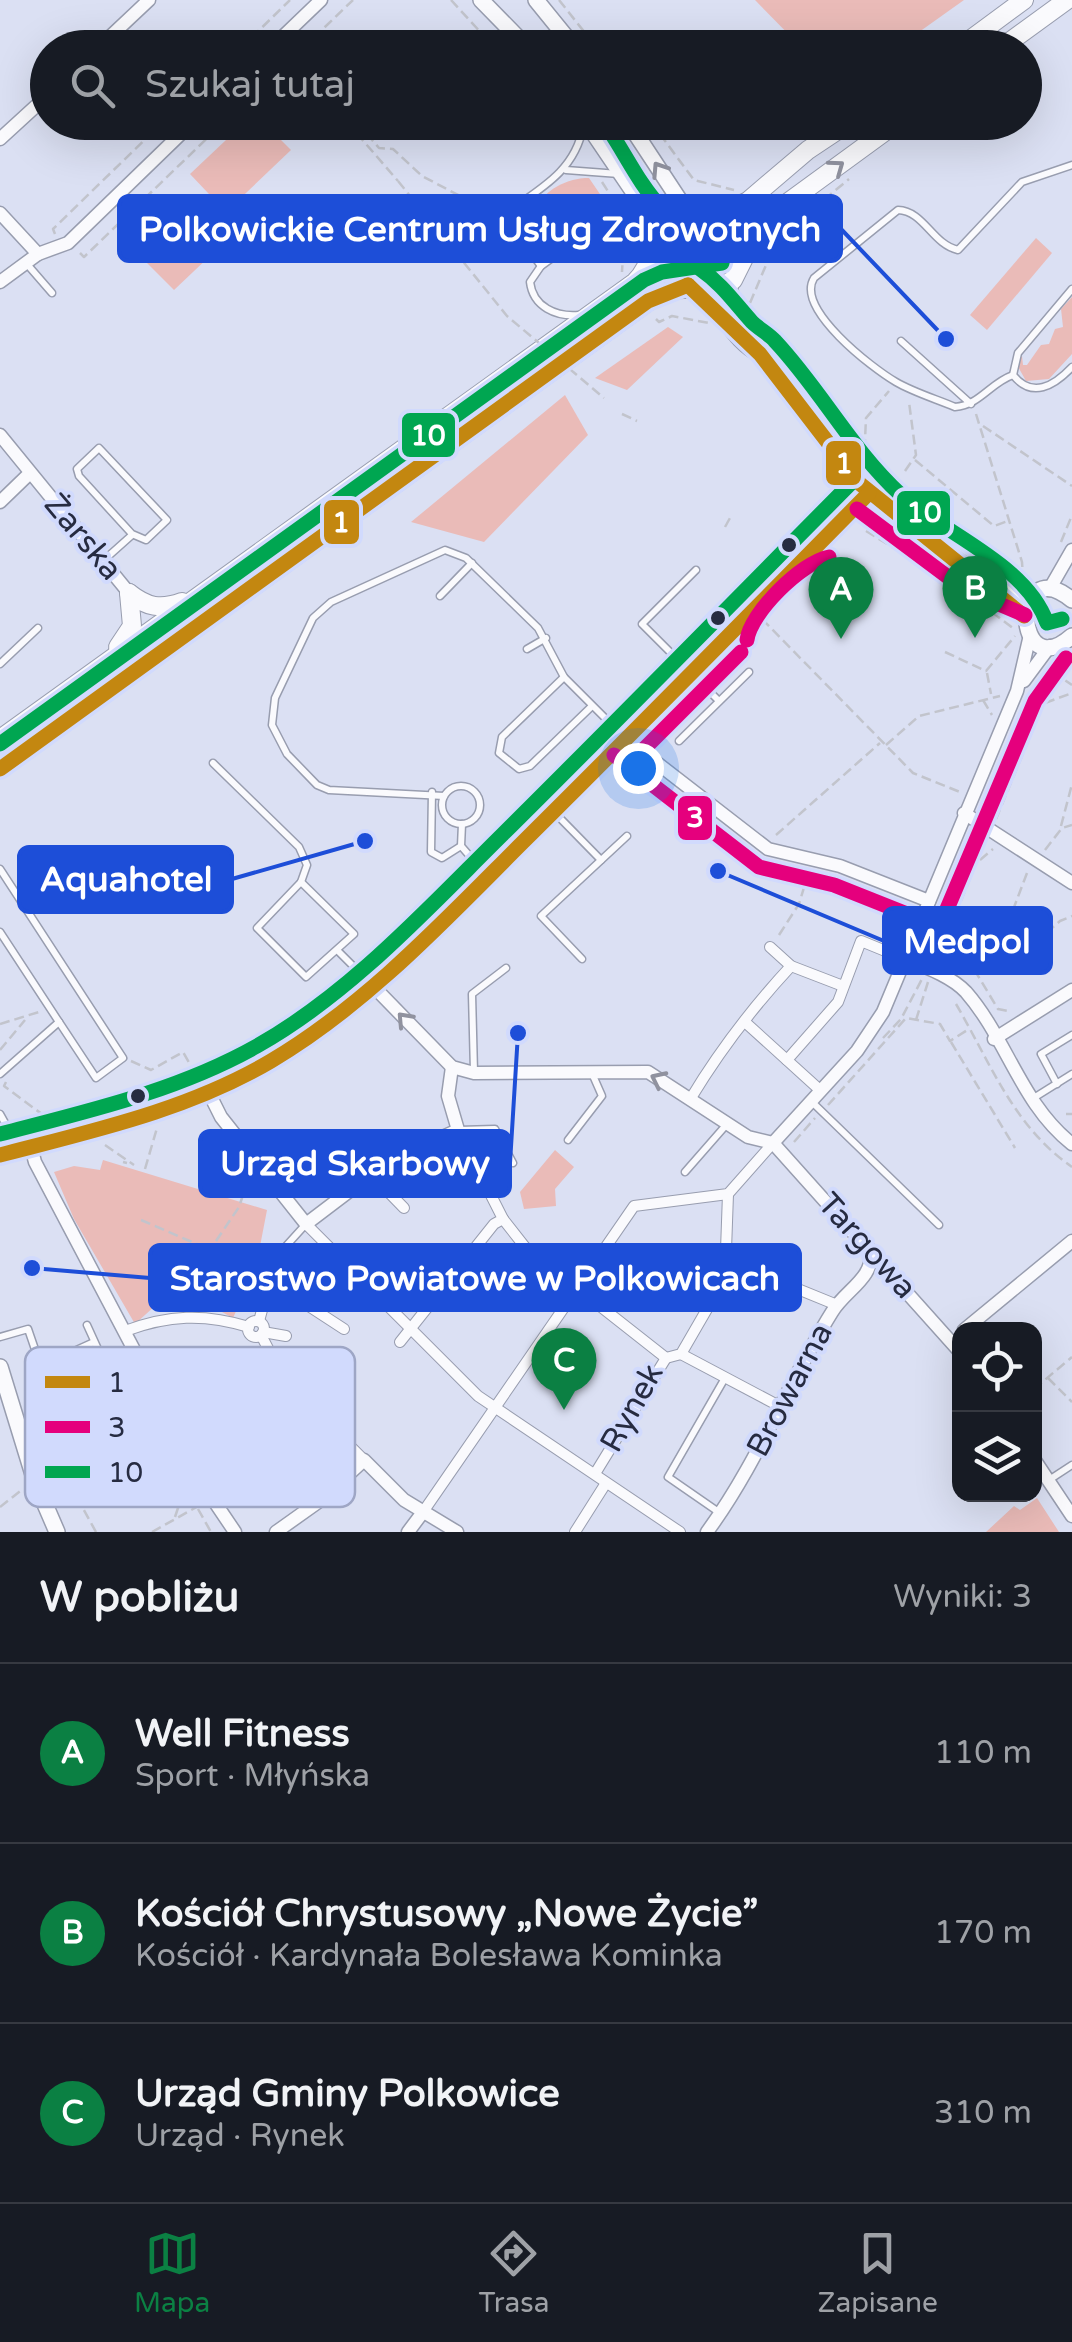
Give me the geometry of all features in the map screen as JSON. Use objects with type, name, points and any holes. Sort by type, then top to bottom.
[{"type":"main road","points":[[983,30],[1024,0]]},
{"type":"main road","points":[[1026,30],[1067,0]]},
{"type":"main road","points":[[0,740],[646,272],[668,222],[694,212],[722,214],[748,201],[823,140]]},
{"type":"main road","points":[[656,245],[660,271],[682,286],[714,288],[729,283],[741,271],[749,235],[757,224],[885,140]]},
{"type":"main road","points":[[722,214],[738,230],[745,256]]},
{"type":"main road","points":[[0,769],[542,377],[682,286]]},
{"type":"main road","points":[[129,593],[146,606],[162,608],[206,592]]},
{"type":"main road","points":[[107,660],[132,626],[129,593]]},
{"type":"street","points":[[117,30],[149,0]]},
{"type":"street","points":[[290,30],[321,0]]},
{"type":"street","points":[[481,0],[510,30]]},
{"type":"street","points":[[536,0],[561,30]]},
{"type":"street","points":[[0,139],[30,111]]},
{"type":"street","points":[[0,282],[32,258],[61,246],[174,140]]},
{"type":"street","points":[[598,140],[643,205],[656,245]]},
{"type":"street","points":[[640,140],[670,187],[694,212]]},
{"type":"street","points":[[0,212],[32,258]]},
{"type":"street","points":[[729,283],[732,305],[760,354],[844,466],[870,493],[974,572],[1024,616]]},
{"type":"street","points":[[682,286],[709,298],[740,339],[760,354]]},
{"type":"street","name":"Żarska","points":[[0,435],[129,593]]},
{"type":"street","points":[[0,502],[30,473]]},
{"type":"street","points":[[0,1156],[146,1116],[209,1093],[307,1038],[373,986],[488,877],[870,493]]},
{"type":"street","points":[[681,1354],[725,1278],[729,1261],[728,1194],[772,1143],[816,1107],[821,1090],[868,1038],[905,959],[1016,691],[1024,616],[1033,597],[1049,590],[1066,548]]},
{"type":"street","points":[[974,572],[1033,597]]},
{"type":"street","points":[[1049,590],[1072,600]]},
{"type":"street","points":[[1020,635],[1065,642]]},
{"type":"street","points":[[1016,691],[1065,642]]},
{"type":"street","points":[[626,739],[768,849],[840,866],[929,902]]},
{"type":"street","points":[[964,814],[1072,883]]},
{"type":"street","points":[[787,1060],[838,1002],[861,942],[932,970],[967,993],[1032,1100],[1072,1144]]},
{"type":"street","points":[[770,947],[791,966],[843,986]]},
{"type":"street","points":[[691,1098],[720,1050],[791,966]]},
{"type":"street","points":[[209,1093],[221,1117],[306,1224],[412,1147],[458,1130],[448,1096],[452,1067],[373,986]]},
{"type":"street","points":[[994,1039],[1072,990]]},
{"type":"street","points":[[746,1023],[821,1090]]},
{"type":"street","name":"Targowa","points":[[452,1067],[474,1073],[648,1072],[748,1138],[772,1143],[952,1332]]},
{"type":"street","name":"Rynek","points":[[306,1224],[478,1396],[596,1472],[666,1358],[525,1247],[503,1220],[458,1130]]},
{"type":"street","points":[[25,1149],[132,1347]]},
{"type":"street","points":[[370,1174],[404,1208]]},
{"type":"street","points":[[408,1532],[634,1206],[728,1194]]},
{"type":"street","points":[[400,1342],[494,1224],[503,1220]]},
{"type":"street","points":[[979,1322],[1072,1241]]},
{"type":"street","points":[[210,1250],[269,1280],[344,1329]]},
{"type":"street","name":"Browarna","points":[[707,1532],[783,1408],[837,1305],[868,1272],[871,1250]]},
{"type":"street","points":[[268,1347],[258,1329],[277,1256]]},
{"type":"street","points":[[729,1261],[837,1305]]},
{"type":"street","points":[[124,1331],[156,1319],[187,1315],[286,1336]]},
{"type":"street","points":[[666,1358],[681,1354],[783,1408]]},
{"type":"street","points":[[0,1366],[25,1469]]},
{"type":"street","points":[[355,1451],[423,1512],[456,1532]]},
{"type":"street","points":[[355,1468],[364,1460]]},
{"type":"street","points":[[1042,1471],[1072,1516]]},
{"type":"street","points":[[596,1472],[606,1483],[680,1532]]},
{"type":"street","points":[[575,1532],[606,1483]]},
{"type":"street","points":[[42,1507],[57,1532]]},
{"type":"street","points":[[212,1507],[235,1532]]},
{"type":"street","points":[[276,1532],[311,1507]]},
{"type":"lane","points":[[541,266],[503,216],[566,170],[581,140]]},
{"type":"lane","points":[[1072,166],[1022,182],[958,250],[939,242],[911,212],[898,210],[814,278],[809,287],[811,300],[855,354],[908,386],[955,407],[970,404],[1013,375],[1018,353],[1072,289]]},
{"type":"lane","points":[[566,170],[622,174]]},
{"type":"lane","points":[[595,311],[570,316],[545,308],[532,292],[530,282],[541,266],[606,219]]},
{"type":"lane","points":[[32,258],[52,293]]},
{"type":"lane","points":[[901,342],[970,404]]},
{"type":"lane","points":[[1013,375],[1023,385],[1043,388],[1054,385],[1072,367]]},
{"type":"lane","points":[[98,448],[167,520],[146,540],[132,534],[79,476],[77,469],[98,448]]},
{"type":"lane","points":[[103,561],[132,534]]},
{"type":"lane","points":[[488,877],[461,846],[462,824],[480,810],[478,795],[465,786],[444,796],[432,792],[330,790],[318,785],[280,746],[272,711],[312,618],[322,607],[445,550],[460,553],[546,638],[564,677],[626,739]]},
{"type":"lane","points":[[440,596],[472,563]]},
{"type":"lane","points":[[696,570],[642,624],[719,702]]},
{"type":"lane","points":[[0,664],[38,628]]},
{"type":"lane","points":[[527,649],[546,638]]},
{"type":"lane","points":[[679,741],[749,672]]},
{"type":"lane","points":[[564,677],[502,737],[499,752],[504,760],[519,769],[530,766],[592,706]]},
{"type":"lane","points":[[214,763],[303,852],[307,873],[257,928],[306,976],[354,934],[301,882]]},
{"type":"lane","points":[[432,792],[431,852],[442,858],[461,846]]},
{"type":"lane","points":[[444,796],[443,812],[462,824]]},
{"type":"lane","points":[[554,812],[601,860]]},
{"type":"lane","points":[[582,959],[541,916],[627,836]]},
{"type":"lane","points":[[0,869],[123,1058],[96,1078],[0,932]]},
{"type":"lane","points":[[338,950],[373,986]]},
{"type":"lane","points":[[474,1073],[472,994],[506,968]]},
{"type":"lane","points":[[4,1077],[59,1022]]},
{"type":"lane","points":[[1057,1084],[1041,1054],[1072,1035]]},
{"type":"lane","points":[[568,1140],[602,1096],[591,1070]]},
{"type":"lane","points":[[1032,1100],[1072,1074]]},
{"type":"lane","points":[[816,1107],[939,1225]]},
{"type":"lane","points":[[0,1114],[25,1149]]},
{"type":"lane","points":[[686,1172],[728,1123]]},
{"type":"lane","points":[[458,1130],[495,1129],[513,1163]]},
{"type":"lane","points":[[277,1256],[306,1224]]},
{"type":"lane","points":[[87,1325],[96,1347]]},
{"type":"lane","points":[[0,1337],[28,1329],[34,1347]]},
{"type":"lane","points":[[83,1347],[94,1342]]},
{"type":"lane","points":[[721,1514],[668,1477],[725,1378]]},
{"type":"lane","points":[[1048,1480],[1072,1465]]},
{"type":"path","points":[[259,30],[290,0]]},
{"type":"path","points":[[322,30],[353,0]]},
{"type":"path","points":[[451,0],[478,30]]},
{"type":"path","points":[[559,0],[583,30]]},
{"type":"path","points":[[144,140],[53,229],[66,256],[76,251],[84,257],[205,140]]},
{"type":"path","points":[[362,140],[507,316],[604,398]]},
{"type":"path","points":[[372,140],[378,148],[393,149],[422,176],[460,196]]},
{"type":"path","points":[[664,140],[688,175],[670,187]]},
{"type":"path","points":[[598,176],[625,218],[643,205]]},
{"type":"path","points":[[777,239],[850,178]]},
{"type":"path","points":[[908,386],[915,460],[994,526],[1010,520]]},
{"type":"path","points":[[859,447],[865,440],[866,418],[888,393]]},
{"type":"path","points":[[970,404],[982,425],[1023,577]]},
{"type":"path","points":[[622,414],[637,421]]},
{"type":"path","points":[[982,425],[1072,486]]},
{"type":"path","points":[[905,471],[915,460]]},
{"type":"path","points":[[1066,548],[1072,515]]},
{"type":"path","points":[[726,526],[730,518]]},
{"type":"path","points":[[866,531],[966,592],[1020,635],[986,671]]},
{"type":"path","points":[[987,555],[1033,579]]},
{"type":"path","points":[[766,623],[913,773],[961,793]]},
{"type":"path","points":[[356,969],[610,723],[702,625]]},
{"type":"path","points":[[945,652],[986,671]]},
{"type":"path","points":[[1002,653],[1018,655]]},
{"type":"path","points":[[1072,659],[1060,662],[1051,672],[1072,685]]},
{"type":"path","points":[[986,671],[992,697]]},
{"type":"path","points":[[1042,704],[1072,694]]},
{"type":"path","points":[[776,834],[919,716],[1001,695]]},
{"type":"path","points":[[982,699],[992,716]]},
{"type":"path","points":[[1072,784],[1062,828],[1035,859],[1002,939],[1017,959],[1060,920],[1072,916]]},
{"type":"path","points":[[1062,828],[1072,825]]},
{"type":"path","points":[[770,947],[804,893],[810,870],[793,868]]},
{"type":"path","points":[[950,930],[998,1009],[1011,1012]]},
{"type":"path","points":[[946,941],[960,946]]},
{"type":"path","points":[[916,1020],[929,987],[925,978],[944,987]]},
{"type":"path","points":[[948,990],[1024,1124],[1072,1167]]},
{"type":"path","points":[[0,1024],[26,1019],[40,1011]]},
{"type":"path","points":[[789,1159],[796,1152],[792,1144],[816,1107],[906,1018],[940,1024],[1015,1148]]},
{"type":"path","points":[[0,1050],[26,1019]]},
{"type":"path","points":[[950,1041],[969,1029]]},
{"type":"path","points":[[123,1058],[152,1070],[183,1052],[195,1073]]},
{"type":"path","points":[[4,1077],[4,1086],[57,1126],[69,1122]]},
{"type":"path","points":[[145,1168],[157,1128]]},
{"type":"path","points":[[105,1145],[134,1165]]},
{"type":"path","points":[[141,1220],[210,1250],[239,1206],[251,1171]]},
{"type":"path","points":[[1042,1383],[1072,1357]]},
{"type":"path","points":[[1048,1378],[1072,1402]]},
{"type":"path","points":[[0,1507],[25,1488]]},
{"type":"path","points":[[82,1507],[96,1532]]},
{"type":"path","points":[[174,1520],[178,1507]]},
{"type":"path","points":[[152,1532],[197,1507],[211,1532]]},
{"type":"shaded area","points":[[755,0],[964,0],[922,30],[784,30]]},
{"type":"shaded area","points":[[226,140],[281,140],[291,150],[226,212],[190,174]]},
{"type":"shaded area","points":[[589,178],[604,200],[561,231],[540,225],[537,215],[543,198],[569,181]]},
{"type":"shaded area","points":[[169,211],[212,254],[174,290],[132,248]]},
{"type":"shaded area","points":[[692,228],[723,229],[729,250],[718,268],[675,269],[673,242]]},
{"type":"shaded area","points":[[1036,238],[1052,253],[987,330],[970,315]]},
{"type":"shaded area","points":[[1072,297],[1072,354],[1049,379],[1026,381],[1016,363],[1022,356],[1023,365],[1027,365],[1041,345],[1049,344],[1055,329],[1063,327],[1061,309]]},
{"type":"shaded area","points":[[668,327],[683,337],[627,390],[595,378]]},
{"type":"shaded area","points":[[565,395],[588,435],[484,542],[411,522]]},
{"type":"shaded area","points":[[555,1150],[574,1167],[555,1189],[556,1206],[524,1209],[520,1192]]},
{"type":"shaded area","points":[[103,1160],[267,1210],[256,1267],[233,1318],[176,1287],[135,1324],[74,1219],[54,1172],[74,1166],[100,1170]]},
{"type":"shaded area","points":[[1031,1502],[1040,1502],[1059,1532],[986,1532],[1014,1506],[1020,1510]]},
{"type":"transit line","name":"10","points":[[0,744],[644,280],[662,272],[722,263],[722,247],[713,233],[694,229],[664,210],[615,140]]},
{"type":"transit line","name":"10","points":[[699,268],[775,341],[901,495],[1003,567],[1037,602],[1047,623],[1062,619]]},
{"type":"transit line","name":"1","points":[[688,285],[760,354],[859,483],[1024,616]]},
{"type":"transit line","name":"1","points":[[0,769],[648,301],[688,285]]},
{"type":"transit line","name":"10","points":[[0,1134],[132,1098],[195,1076],[257,1046],[324,1001],[417,920],[855,479]]},
{"type":"transit line","name":"1","points":[[0,1155],[139,1117],[207,1093],[271,1061],[340,1014],[463,902],[869,493]]},
{"type":"transit line","name":"3","points":[[857,509],[964,589],[1025,615]]},
{"type":"transit line","name":"3","points":[[747,640],[757,616],[779,590],[805,568],[829,557]]},
{"type":"transit line","name":"3","points":[[640,753],[741,652]]},
{"type":"transit line","name":"3","points":[[947,909],[1035,701],[1066,658]]},
{"type":"transit line","name":"3","points":[[614,755],[759,867],[834,885],[922,920]]},
{"type":"place","name":"Polkowickie Centrum Usług Zdrowotnych","points":[[946,339]]},
{"type":"place","name":"Kościół Chrystusowy „Nowe Życie”","points":[[975,638]]},
{"type":"place","name":"Well Fitness","points":[[841,639]]},
{"type":"place","name":"Aquahotel","points":[[365,841]]},
{"type":"place","name":"Medpol","points":[[718,871]]},
{"type":"place","name":"Urząd Skarbowy","points":[[518,1033]]},
{"type":"place","name":"Starostwo Powiatowe w Polkowicach","points":[[32,1268]]},
{"type":"place","name":"Urząd Gminy Polkowice","points":[[564,1410]]}]
